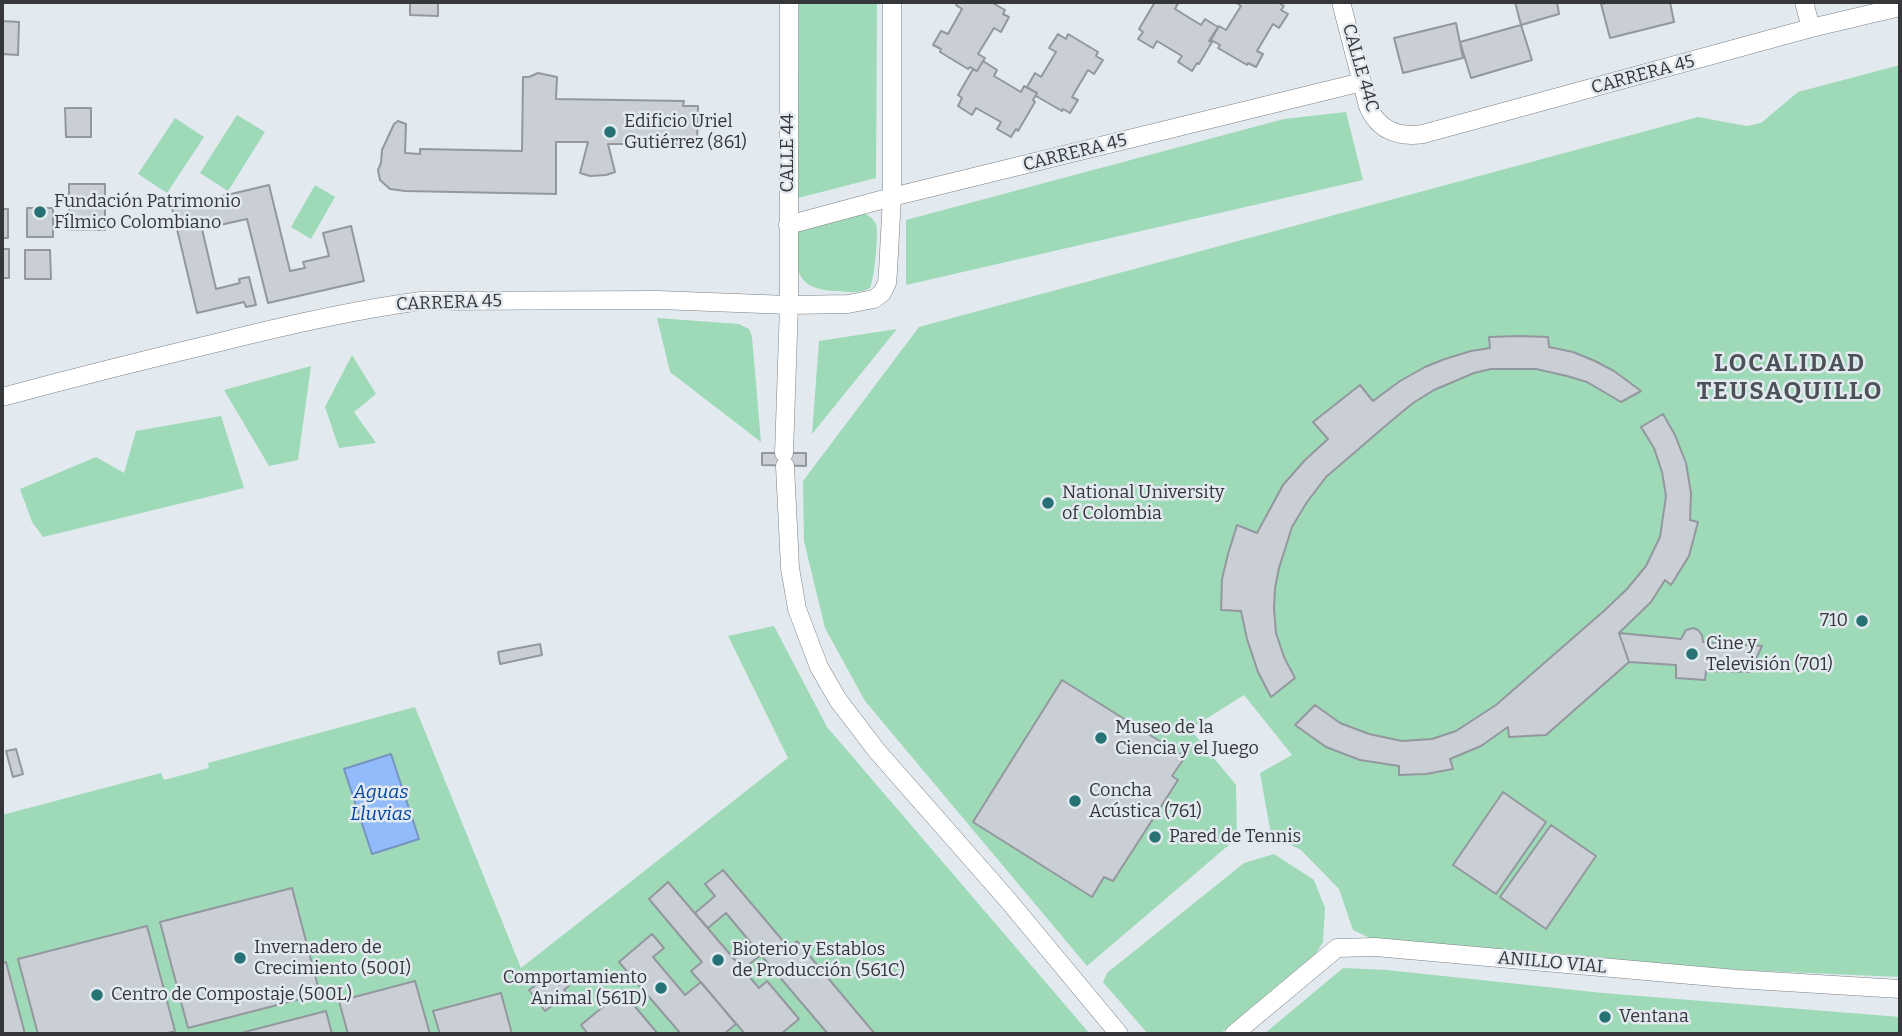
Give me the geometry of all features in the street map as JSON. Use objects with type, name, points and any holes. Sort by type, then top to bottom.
[{"type":"street","name":"CALLE 44","points":[[789,2],[789,305],[785,459],[790,568],[797,609],[820,667],[838,700],[877,751],[1007,898],[1119,1034]]},
{"type":"street","points":[[891,2],[892,197]]},
{"type":"street","name":"CALLE 44C","points":[[1341,2],[1371,114],[1387,130]]},
{"type":"street","points":[[1804,2],[1811,29]]},
{"type":"street","name":"CARRERA 45","points":[[1387,130],[1396,135],[1423,134],[1900,6]]},
{"type":"street","name":"CARRERA 45","points":[[788,225],[1362,82]]},
{"type":"street","name":"CARRERA 45","points":[[2,397],[77,376],[269,330],[421,301],[659,300],[789,305],[848,304],[874,299],[882,293],[887,283],[892,197]]},
{"type":"street","name":"ANILLO VIAL","points":[[1234,1034],[1337,948],[1375,947],[1736,979],[1900,989]]},
{"type":"green space","points":[[799,2],[877,2],[876,178],[798,198]]},
{"type":"green space","points":[[1900,65],[1900,977],[1741,970],[1374,940],[1353,930],[1339,889],[1301,850],[1271,835],[1260,773],[1292,755],[1244,695],[1190,729],[1236,785],[1237,838],[1087,966],[865,701],[825,628],[804,541],[803,481],[919,327],[1698,117],[1747,126],[1761,123],[1798,92]],"holes":[[[1686,630],[1698,630],[1703,642],[1761,645],[1750,672],[1706,671],[1705,680],[1676,678],[1676,665],[1619,633],[1681,639]],[[1062,680],[1185,757],[1172,776],[1177,781],[1113,881],[1104,877],[1091,896],[973,822]],[[1503,792],[1546,822],[1496,894],[1453,865]],[[1551,825],[1596,856],[1546,929],[1501,897]]]},
{"type":"green space","points":[[1346,112],[1363,180],[906,285],[906,220],[1284,119]]},
{"type":"green space","points":[[237,115],[265,132],[228,191],[200,173]]},
{"type":"green space","points":[[175,118],[204,137],[167,193],[138,174]]},
{"type":"green space","points":[[315,185],[335,197],[311,239],[291,227]]},
{"type":"green space","points":[[863,213],[873,220],[877,229],[870,288],[854,292],[823,290],[805,281],[797,266],[794,231]]},
{"type":"green space","points":[[657,318],[739,324],[749,329],[752,337],[761,442],[670,372]]},
{"type":"green space","points":[[897,329],[812,434],[819,341]]},
{"type":"green space","points":[[352,355],[376,394],[354,412],[376,443],[339,448],[325,407]]},
{"type":"green space","points":[[311,366],[298,460],[269,466],[224,390]]},
{"type":"green space","points":[[221,416],[244,488],[43,537],[32,522],[20,489],[96,457],[124,473],[136,431]]},
{"type":"green space","points":[[774,626],[827,727],[1090,1034],[2,1034],[2,815],[161,773],[164,780],[209,768],[208,763],[415,707],[521,968],[788,758],[728,636]]},
{"type":"green space","points":[[1274,854],[1314,880],[1325,908],[1323,942],[1315,955],[1220,1034],[1148,1034],[1103,982],[1107,973],[1244,863]]},
{"type":"green space","points":[[1343,968],[1387,970],[1603,993],[1900,1017],[1900,1034],[1264,1034]]},
{"type":"water","name":"Aguas Lluvias","points":[[391,754],[419,839],[372,854],[344,769]]},
{"type":"building","points":[[410,2],[438,2],[438,16],[410,15]]},
{"type":"building","points":[[958,2],[991,2],[1005,10],[1003,14],[1009,17],[1001,32],[994,28],[978,54],[985,58],[977,71],[970,67],[968,69],[933,45],[941,31],[948,34],[962,9],[956,5]]},
{"type":"building","points":[[1155,2],[1176,2],[1178,3],[1175,9],[1201,25],[1205,19],[1218,27],[1199,64],[1197,63],[1192,71],[1178,62],[1182,56],[1157,41],[1153,48],[1138,39],[1143,32],[1139,29]]},
{"type":"building","points":[[1235,2],[1277,2],[1284,6],[1281,10],[1288,14],[1279,28],[1273,24],[1257,51],[1263,54],[1256,67],[1248,63],[1247,65],[1218,48],[1220,45],[1211,40],[1219,26],[1226,30],[1241,6]]},
{"type":"building","points":[[1515,2],[1557,2],[1559,14],[1521,25]]},
{"type":"building","points":[[1670,2],[1674,22],[1610,38],[1601,4]]},
{"type":"building","points":[[2,21],[19,22],[18,55],[2,54]]},
{"type":"building","points":[[1456,23],[1463,58],[1403,73],[1394,38]]},
{"type":"building","points":[[1521,25],[1532,60],[1471,78],[1460,42]]},
{"type":"building","points":[[1058,34],[1066,39],[1068,34],[1098,52],[1096,56],[1103,60],[1094,74],[1088,70],[1072,97],[1078,100],[1070,113],[1036,96],[1037,93],[1027,87],[1035,73],[1041,77],[1056,52],[1049,48]]},
{"type":"building","points":[[983,61],[997,70],[994,76],[1021,92],[1024,86],[1037,93],[1033,100],[1035,102],[1018,131],[1016,129],[1011,137],[997,129],[1001,122],[976,108],[972,115],[958,106],[962,98],[958,95],[973,69],[977,71]]},
{"type":"building","name":"Edificio Uriel Gutiérrez (861)","points":[[538,73],[557,77],[556,99],[684,101],[683,106],[698,106],[697,144],[608,144],[615,172],[590,176],[580,173],[588,142],[556,142],[556,194],[405,191],[390,189],[380,180],[378,170],[382,150],[398,121],[406,124],[405,153],[420,154],[420,149],[522,151],[523,77]]},
{"type":"building","points":[[65,108],[91,108],[91,137],[66,137]]},
{"type":"building","points":[[69,184],[105,184],[105,230],[69,230]]},
{"type":"building","points":[[269,185],[290,271],[305,268],[303,262],[329,256],[323,233],[351,226],[364,281],[268,303],[247,219],[202,229],[216,289],[240,283],[239,279],[249,277],[256,305],[246,307],[244,302],[197,313],[172,208]]},
{"type":"building","points":[[27,208],[53,208],[53,237],[27,237]]},
{"type":"building","points":[[2,209],[8,209],[8,238],[2,238]]},
{"type":"building","points":[[2,249],[9,249],[9,278],[2,278]]},
{"type":"building","points":[[25,250],[50,250],[51,279],[25,279]]},
{"type":"building","points":[[1489,337],[1548,337],[1549,347],[1573,352],[1595,361],[1641,391],[1621,402],[1587,382],[1567,376],[1536,369],[1491,369],[1474,373],[1434,390],[1390,422],[1326,477],[1292,527],[1279,568],[1274,609],[1276,633],[1295,678],[1271,697],[1258,672],[1241,611],[1221,610],[1222,579],[1237,525],[1257,533],[1283,485],[1328,439],[1313,422],[1360,385],[1373,401],[1425,367],[1471,351],[1490,348]]},
{"type":"building","points":[[1663,414],[1686,463],[1691,493],[1690,520],[1698,522],[1689,556],[1671,585],[1665,580],[1651,602],[1619,633],[1629,662],[1546,735],[1509,737],[1508,727],[1481,746],[1450,759],[1453,769],[1399,775],[1399,766],[1360,760],[1326,747],[1295,725],[1315,705],[1340,723],[1369,734],[1402,741],[1432,739],[1456,731],[1496,705],[1605,610],[1646,566],[1660,537],[1666,496],[1654,448],[1641,427]]},
{"type":"building","points":[[762,453],[806,453],[806,466],[762,465]]},
{"type":"building","name":"Cine y Televisión (701)","points":[[1694,628],[1702,635],[1703,642],[1762,646],[1750,672],[1706,671],[1705,680],[1676,678],[1676,665],[1629,662],[1619,633],[1681,639],[1686,630]]},
{"type":"building","points":[[540,644],[542,655],[500,664],[498,652]]},
{"type":"building","name":"Concha Acústica (761)","points":[[1062,680],[1185,757],[1172,776],[1178,780],[1113,881],[1104,877],[1092,897],[973,822]]},
{"type":"building","points":[[16,749],[23,774],[13,777],[6,751]]},
{"type":"building","points":[[1503,792],[1546,822],[1496,894],[1453,865]]},
{"type":"building","points":[[1551,825],[1596,856],[1546,929],[1500,897]]},
{"type":"building","points":[[723,870],[789,948],[797,941],[875,1034],[828,1034],[761,955],[743,969],[733,958],[751,943],[726,913],[708,928],[695,913],[715,896],[705,884]]},
{"type":"building","name":"Bioterio y Establos de Producción (561C)","points":[[668,882],[759,988],[767,981],[799,1019],[781,1034],[745,1034],[691,971],[702,962],[649,899]]},
{"type":"building","name":"Invernadero de Crecimiento (500I)","points":[[292,888],[320,994],[188,1028],[160,922]]},
{"type":"building","name":"Centro de Compostaje (500L)","points":[[147,926],[175,1031],[164,1034],[38,1034],[18,959]]},
{"type":"building","name":"Comportamiento Animal (561D)","points":[[652,934],[664,948],[653,957],[685,995],[701,982],[736,1024],[724,1034],[681,1034],[619,962]]},
{"type":"building","points":[[6,962],[25,1034],[2,1034],[2,963]]},
{"type":"building","points":[[551,974],[559,985],[564,980],[569,986],[564,990],[568,994],[545,1011],[529,990]]},
{"type":"building","points":[[415,981],[430,1034],[348,1034],[339,1001]]},
{"type":"building","points":[[622,991],[658,1034],[588,1034],[581,1025]]},
{"type":"building","points":[[501,993],[512,1034],[440,1034],[433,1011]]},
{"type":"building","points":[[326,1011],[332,1034],[237,1034]]},
{"type":"place","name":"Edificio Uriel Gutiérrez (861)","points":[[610,132]]},
{"type":"place","name":"Fundación Patrimonio Fílmico Colombiano","points":[[40,212]]},
{"type":"place","name":"National University of Colombia","points":[[1048,503]]},
{"type":"place","name":"710","points":[[1862,621]]},
{"type":"place","name":"Cine y Televisión (701)","points":[[1692,654]]},
{"type":"place","name":"Museo de la Ciencia y el Juego","points":[[1101,738]]},
{"type":"place","name":"Concha Acústica (761)","points":[[1075,801]]},
{"type":"place","name":"Pared de Tennis","points":[[1155,837]]},
{"type":"place","name":"Invernadero de Crecimiento (500I)","points":[[240,958]]},
{"type":"place","name":"Bioterio y Establos de Producción (561C)","points":[[718,960]]},
{"type":"place","name":"Comportamiento Animal (561D)","points":[[661,988]]},
{"type":"place","name":"Centro de Compostaje (500L)","points":[[97,995]]},
{"type":"place","name":"Ventana","points":[[1605,1017]]},
{"type":"district","name":"LOCALIDAD TEUSAQUILLO","points":[[1790,378]]}]
